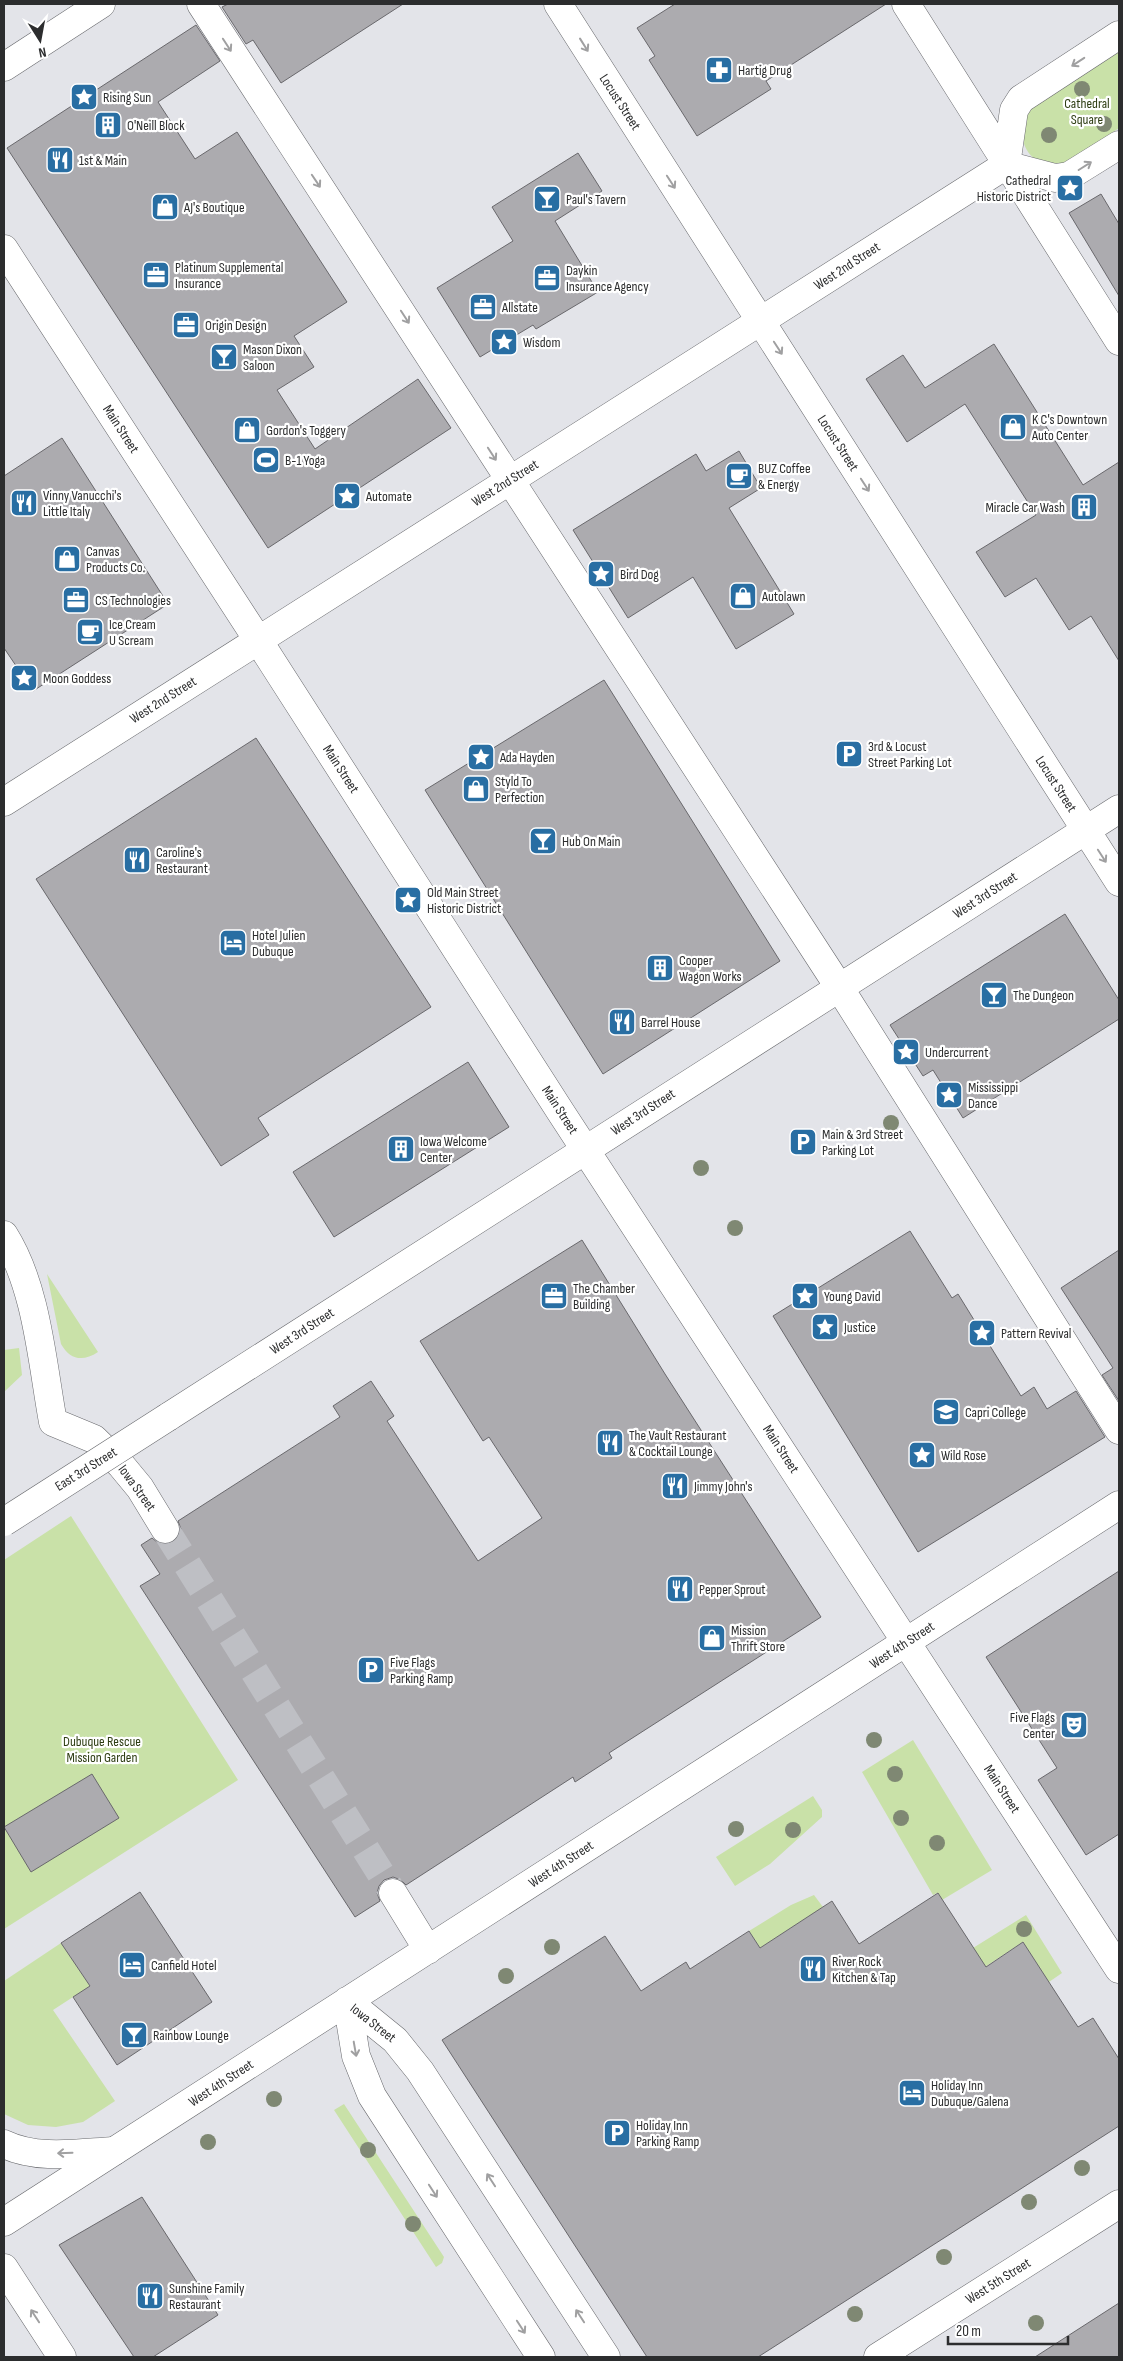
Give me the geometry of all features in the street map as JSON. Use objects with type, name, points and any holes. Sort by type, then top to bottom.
[{"type":"main road","points":[[4,67],[101,4]]},
{"type":"main road","points":[[201,4],[839,987],[1119,1430]]},
{"type":"main road","name":"Locust Street","points":[[558,4],[1119,882]]},
{"type":"main road","points":[[906,4],[1119,341]]},
{"type":"main road","points":[[1006,165],[1014,110],[1021,99],[1119,35]]},
{"type":"main road","points":[[1006,165],[1054,178],[1069,176],[1119,145]]},
{"type":"main road","name":"West 2nd Street","points":[[4,802],[1006,165]]},
{"type":"main road","name":"Main Street","points":[[4,249],[258,640],[585,1150],[1119,1969]]},
{"type":"main road","name":"West 3rd Street","points":[[168,1417],[1119,809]]},
{"type":"main road","name":"Iowa Street","points":[[4,1235],[13,1250],[26,1284],[53,1422],[94,1439],[121,1465],[140,1488],[165,1529]]},
{"type":"main road","name":"East 3rd Street","points":[[4,1522],[168,1417]]},
{"type":"main road","name":"West 4th Street","points":[[4,2222],[1119,1505]]},
{"type":"main road","points":[[393,1893],[428,1950]]},
{"type":"main road","name":"Iowa Street","points":[[347,2001],[356,2056],[372,2096],[541,2357]]},
{"type":"main road","name":"Iowa Street","points":[[347,2001],[395,2040],[420,2071],[606,2357]]},
{"type":"main road","points":[[4,2144],[16,2150],[43,2154],[114,2151]]},
{"type":"main road","name":"West 5th Street","points":[[878,2357],[1119,2204]]},
{"type":"main road","points":[[4,2268],[62,2357]]},
{"type":"green space","name":"Cathedral Square","points":[[1119,52],[1119,128],[1065,162],[1048,164],[1038,161],[1031,155],[1023,138],[1025,118],[1031,109]]},
{"type":"green space","points":[[47,1274],[98,1352],[87,1357],[77,1358],[68,1353],[61,1344]]},
{"type":"green space","points":[[19,1348],[22,1375],[4,1392],[4,1350]]},
{"type":"green space","name":"Dubuque Rescue Mission Garden","points":[[71,1516],[238,1780],[4,1929],[4,1560]]},
{"type":"green space","points":[[913,1740],[992,1870],[942,1900],[937,1893],[933,1895],[862,1772]]},
{"type":"green space","points":[[813,1796],[822,1810],[822,1817],[770,1864],[735,1886],[716,1857]]},
{"type":"green space","points":[[814,1895],[823,1907],[760,1948],[749,1931],[791,1905]]},
{"type":"green space","points":[[1026,1915],[1062,1973],[1049,1982],[1023,1942],[985,1967],[973,1948]]},
{"type":"green space","points":[[61,1943],[90,1986],[53,2010],[115,2101],[83,2122],[56,2127],[28,2125],[4,2114],[4,1981]]},
{"type":"green space","points":[[344,2104],[444,2257],[442,2263],[436,2267],[334,2110]]},
{"type":"building","points":[[228,4],[403,4],[281,83],[253,40],[246,44],[222,7]]},
{"type":"building","name":"Hartig Drug","points":[[675,4],[886,4],[766,81],[771,89],[697,136],[649,60],[655,56],[637,28]]},
{"type":"building","points":[[196,25],[220,61],[158,102],[195,159],[237,132],[347,302],[294,336],[314,367],[277,390],[315,449],[418,379],[451,428],[268,548],[7,148]]},
{"type":"building","points":[[578,153],[602,191],[555,221],[598,292],[536,329],[533,325],[480,357],[437,288],[513,241],[492,207]]},
{"type":"building","points":[[1101,194],[1119,224],[1119,296],[1069,213]]},
{"type":"building","points":[[994,344],[1083,485],[1119,462],[1119,661],[1091,616],[1069,630],[1036,578],[1005,597],[976,552],[1036,515],[965,404],[907,442],[866,379],[903,355],[925,388]]},
{"type":"building","points":[[62,438],[168,604],[33,691],[4,648],[4,476]]},
{"type":"building","points":[[739,451],[761,488],[729,508],[794,614],[736,649],[693,577],[628,618],[573,530],[696,454],[706,471]]},
{"type":"building","points":[[604,680],[780,961],[603,1074],[425,790]]},
{"type":"building","name":"Hotel Julien Dubuque","points":[[256,738],[431,1007],[258,1118],[269,1135],[221,1166],[36,879]]},
{"type":"building","points":[[1065,914],[1119,1000],[1119,1019],[963,1118],[933,1070],[923,1076],[890,1025]]},
{"type":"building","name":"Iowa Welcome Center","points":[[468,1062],[509,1127],[334,1237],[293,1172]]},
{"type":"building","points":[[910,1231],[952,1298],[958,1294],[1021,1396],[1034,1387],[1047,1409],[1076,1391],[1105,1437],[918,1552],[773,1316]]},
{"type":"building","points":[[582,1240],[665,1374],[821,1617],[609,1753],[612,1758],[575,1782],[573,1777],[406,1885],[401,1880],[393,1877],[384,1880],[379,1886],[377,1893],[380,1901],[355,1917],[140,1586],[160,1574],[141,1545],[152,1538],[165,1545],[174,1542],[181,1529],[178,1521],[340,1417],[333,1406],[371,1381],[394,1416],[387,1421],[478,1561],[542,1518],[489,1437],[483,1441],[420,1341]]},
{"type":"building","points":[[1119,1250],[1119,1401],[1102,1375],[1113,1368],[1061,1288]]},
{"type":"building","name":"Five Flags Center","points":[[1119,1571],[1119,1834],[1086,1855],[1038,1780],[1057,1768],[986,1657]]},
{"type":"building","points":[[92,1774],[119,1818],[31,1872],[4,1827]]},
{"type":"building","name":"Canfield Hotel","points":[[140,1892],[212,2002],[117,2065],[73,1997],[90,1986],[61,1943]]},
{"type":"building","points":[[938,1893],[986,1967],[1023,1942],[1078,2027],[1093,2018],[1119,2059],[1119,2126],[758,2357],[647,2357],[442,2040],[605,1936],[641,1991],[686,1962],[690,1969],[749,1931],[760,1948],[832,1901],[859,1944]]},
{"type":"building","name":"Sunshine Family Restaurant","points":[[142,2197],[218,2315],[153,2357],[134,2357],[59,2245]]},
{"type":"building","points":[[1119,2303],[1119,2357],[1035,2357]]},
{"type":"tunnel","points":[[165,1529],[393,1893]]},
{"type":"place","name":"Hartig Drug","points":[[719,70]]},
{"type":"place","name":"Rising Sun","points":[[84,97]]},
{"type":"place","name":"O'Neill Block","points":[[108,125]]},
{"type":"place","name":"1st & Main","points":[[60,160]]},
{"type":"place","name":"Cathedral Historic District","points":[[1070,188]]},
{"type":"place","name":"Paul's Tavern","points":[[547,199]]},
{"type":"place","name":"AJ's Boutique","points":[[165,207]]},
{"type":"place","name":"Platinum Supplemental Insurance","points":[[156,275]]},
{"type":"place","name":"Daykin Insurance Agency","points":[[547,278]]},
{"type":"place","name":"Allstate","points":[[483,307]]},
{"type":"place","name":"Origin Design","points":[[186,325]]},
{"type":"place","name":"Wisdom","points":[[504,342]]},
{"type":"place","name":"Mason Dixon Saloon","points":[[224,357]]},
{"type":"place","name":"K C's Downtown Auto Center","points":[[1013,427]]},
{"type":"place","name":"Gordon's Toggery","points":[[247,430]]},
{"type":"place","name":"B-1 Yoga","points":[[266,460]]},
{"type":"place","name":"BUZ Coffee & Energy","points":[[739,476]]},
{"type":"place","name":"Automate","points":[[347,496]]},
{"type":"place","name":"Vinny Vanucchi's Little Italy","points":[[24,503]]},
{"type":"place","name":"Miracle Car Wash","points":[[1084,507]]},
{"type":"place","name":"Canvas Products Co.","points":[[67,559]]},
{"type":"place","name":"Bird Dog","points":[[601,574]]},
{"type":"place","name":"Autolawn","points":[[743,596]]},
{"type":"place","name":"CS Technologies","points":[[76,600]]},
{"type":"place","name":"Ice Cream U Scream","points":[[90,632]]},
{"type":"place","name":"Moon Goddess","points":[[24,678]]},
{"type":"place","name":"3rd & Locust Street Parking Lot","points":[[849,754]]},
{"type":"place","name":"Ada Hayden","points":[[481,757]]},
{"type":"place","name":"Styld To Perfection","points":[[476,789]]},
{"type":"place","name":"Hub On Main","points":[[543,841]]},
{"type":"place","name":"Caroline's Restaurant","points":[[137,860]]},
{"type":"place","name":"Old Main Street Historic District","points":[[408,900]]},
{"type":"place","name":"Hotel Julien Dubuque","points":[[233,943]]},
{"type":"place","name":"Cooper Wagon Works","points":[[660,968]]},
{"type":"place","name":"The Dungeon","points":[[994,995]]},
{"type":"place","name":"Barrel House","points":[[622,1022]]},
{"type":"place","name":"Undercurrent","points":[[906,1052]]},
{"type":"place","name":"Mississippi Dance","points":[[949,1095]]},
{"type":"place","name":"Main & 3rd Street Parking Lot","points":[[803,1142]]},
{"type":"place","name":"Iowa Welcome Center","points":[[401,1149]]},
{"type":"place","name":"The Chamber Building","points":[[554,1296]]},
{"type":"place","name":"Young David","points":[[805,1296]]},
{"type":"place","name":"Justice","points":[[825,1327]]},
{"type":"place","name":"Pattern Revival","points":[[982,1333]]},
{"type":"place","name":"Capri College","points":[[946,1412]]},
{"type":"place","name":"The Vault Restaurant & Cocktail Lounge","points":[[610,1443]]},
{"type":"place","name":"Wild Rose","points":[[922,1455]]},
{"type":"place","name":"Jimmy John's","points":[[675,1486]]},
{"type":"place","name":"Pepper Sprout","points":[[680,1589]]},
{"type":"place","name":"Mission Thrift Store","points":[[712,1638]]},
{"type":"place","name":"Five Flags Parking Ramp","points":[[371,1670]]},
{"type":"place","name":"Five Flags Center","points":[[1074,1725]]},
{"type":"place","name":"Canfield Hotel","points":[[132,1965]]},
{"type":"place","name":"River Rock Kitchen & Tap","points":[[813,1969]]},
{"type":"place","name":"Rainbow Lounge","points":[[134,2035]]},
{"type":"place","name":"Holiday Inn Dubuque/Galena","points":[[912,2093]]},
{"type":"place","name":"Holiday Inn Parking Ramp","points":[[617,2133]]},
{"type":"place","name":"Sunshine Family Restaurant","points":[[150,2296]]}]
